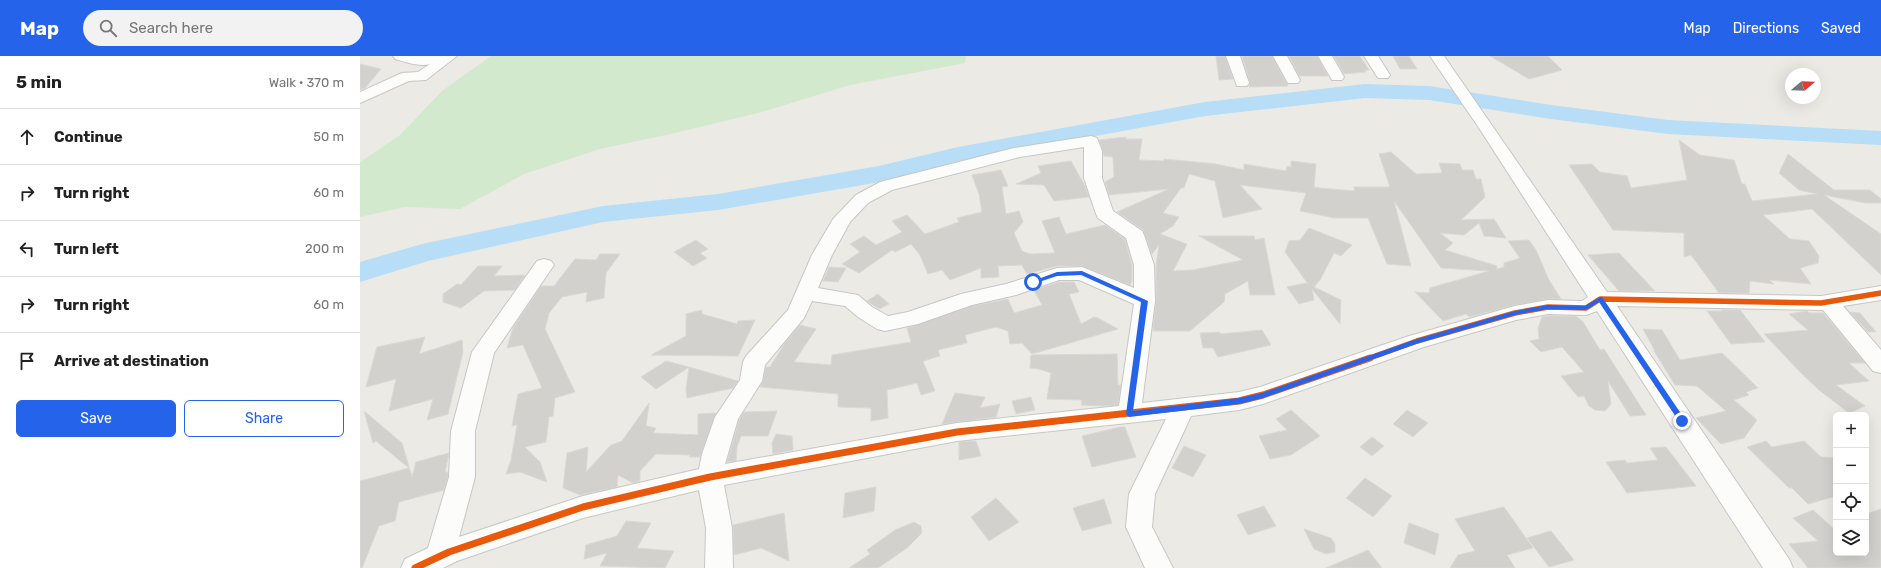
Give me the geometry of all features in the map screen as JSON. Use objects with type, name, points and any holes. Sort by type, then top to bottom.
[{"type":"street","points":[[400,56],[424,61],[440,56]]},
{"type":"street","points":[[360,98],[407,76],[421,77],[450,56]]},
{"type":"street","points":[[1233,56],[1242,83]]},
{"type":"street","points":[[1280,56],[1293,80]]},
{"type":"street","points":[[1325,56],[1337,77]]},
{"type":"street","points":[[1371,56],[1383,75]]},
{"type":"street","points":[[1437,56],[1487,128],[1779,568]]},
{"type":"street","points":[[719,568],[719,528],[710,477],[714,454],[727,417],[751,381],[754,362],[797,313],[822,255],[842,219],[862,199],[880,189],[924,176],[1020,152],[1091,141],[1094,151],[1093,178],[1105,214],[1135,235],[1144,265],[1145,301],[1129,414]]},
{"type":"street","points":[[440,556],[462,477],[463,431],[482,352],[544,265]]},
{"type":"street","points":[[805,294],[831,296],[851,300],[865,312],[885,324],[911,319],[968,299],[1010,290],[1057,274],[1082,273],[1145,301]]},
{"type":"street","points":[[415,568],[440,556],[584,506],[710,477],[957,432],[1184,408],[1239,401],[1263,396],[1417,341],[1515,313],[1548,307],[1586,308],[1600,299],[1813,303],[1881,293]]},
{"type":"street","points":[[1828,302],[1881,365]]},
{"type":"street","points":[[1159,568],[1139,527],[1142,494],[1184,408]]},
{"type":"green space","points":[[491,56],[966,56],[965,63],[850,85],[762,112],[600,149],[524,174],[460,209],[405,207],[360,217],[360,162],[400,135],[442,91]]},
{"type":"building","points":[[1216,56],[1225,56],[1233,79],[1219,80]]},
{"type":"building","points":[[1242,56],[1272,56],[1288,86],[1249,87],[1250,83]]},
{"type":"building","points":[[1289,56],[1317,56],[1328,76],[1299,76]]},
{"type":"building","points":[[1334,56],[1360,56],[1369,70],[1365,70],[1366,72],[1344,74]]},
{"type":"building","points":[[1393,56],[1409,56],[1417,69],[1400,69]]},
{"type":"building","points":[[1490,56],[1548,56],[1562,70],[1529,79]]},
{"type":"building","points":[[360,64],[381,69],[365,88],[360,90]]},
{"type":"building","points":[[1126,137],[1126,139],[1142,139],[1139,160],[1164,161],[1164,159],[1216,164],[1244,170],[1244,164],[1286,171],[1287,166],[1291,167],[1291,161],[1316,164],[1314,187],[1355,191],[1354,187],[1390,187],[1379,154],[1391,152],[1416,174],[1442,173],[1439,163],[1460,164],[1462,170],[1473,170],[1476,179],[1481,179],[1485,197],[1461,220],[1494,219],[1506,238],[1484,236],[1479,223],[1464,235],[1440,233],[1453,243],[1445,250],[1497,266],[1497,269],[1504,267],[1504,263],[1520,258],[1508,241],[1529,240],[1536,250],[1549,280],[1561,299],[1548,299],[1515,305],[1469,317],[1466,314],[1443,321],[1415,292],[1429,293],[1430,288],[1489,271],[1441,268],[1394,201],[1411,266],[1387,264],[1368,218],[1334,218],[1300,211],[1306,193],[1240,185],[1262,209],[1223,218],[1215,181],[1189,174],[1184,188],[1181,188],[1163,213],[1179,217],[1173,226],[1160,234],[1187,244],[1173,271],[1193,270],[1243,260],[1199,236],[1254,236],[1255,240],[1264,238],[1275,295],[1250,295],[1248,281],[1225,294],[1224,302],[1190,331],[1153,331],[1156,301],[1156,267],[1159,245],[1152,254],[1143,230],[1117,212],[1169,189],[1109,195],[1105,182],[1114,177],[1113,157],[1104,156],[1099,140]]},
{"type":"building","points":[[1679,140],[1700,155],[1734,160],[1742,184],[1745,184],[1752,201],[1817,194],[1799,190],[1779,173],[1788,154],[1834,190],[1870,190],[1881,199],[1881,203],[1866,203],[1824,195],[1881,234],[1881,275],[1812,209],[1763,215],[1790,239],[1809,241],[1819,256],[1818,263],[1800,268],[1811,284],[1769,280],[1774,284],[1750,281],[1749,293],[1719,293],[1691,255],[1684,257],[1684,233],[1613,230],[1569,165],[1592,164],[1600,172],[1627,176],[1631,188],[1687,180]]},
{"type":"building","points":[[1071,161],[1085,186],[1089,197],[1054,201],[1044,185],[1016,184],[1041,173],[1038,166]]},
{"type":"building","points":[[1001,170],[1008,186],[1002,187],[1006,214],[1019,211],[1023,222],[1014,233],[1022,251],[1030,254],[1055,253],[1042,221],[1059,217],[1066,234],[1105,225],[1125,239],[1132,265],[1132,281],[1130,285],[1082,266],[1057,266],[1027,274],[1022,265],[998,266],[999,277],[981,278],[981,268],[950,280],[942,270],[928,274],[920,255],[911,244],[895,252],[892,250],[859,273],[842,264],[860,252],[850,244],[864,236],[876,245],[902,232],[892,221],[907,215],[925,234],[959,222],[957,218],[982,212],[979,194],[972,175]]},
{"type":"building","points":[[1309,228],[1352,245],[1341,256],[1334,253],[1320,280],[1314,287],[1341,300],[1340,324],[1312,289],[1314,300],[1299,304],[1287,287],[1306,283],[1308,284],[1285,252],[1289,241],[1300,240]]},
{"type":"building","points":[[696,240],[708,249],[700,253],[707,258],[693,266],[674,252]]},
{"type":"building","points":[[1619,253],[1655,291],[1619,291],[1588,255]]},
{"type":"building","points":[[600,254],[620,254],[606,273],[604,298],[586,302],[587,292],[562,297],[549,313],[545,329],[575,392],[555,398],[553,416],[549,417],[546,442],[525,447],[540,462],[547,482],[520,472],[506,474],[511,460],[517,425],[512,426],[518,394],[542,388],[523,345],[507,348],[513,328],[541,286],[554,286],[575,259],[596,260]]},
{"type":"building","points":[[478,266],[502,266],[494,276],[525,275],[515,290],[484,291],[461,308],[443,302],[443,294],[457,284],[461,285]]},
{"type":"building","points":[[829,267],[846,268],[838,282],[823,281]]},
{"type":"building","points":[[1059,282],[1074,282],[1079,292],[1069,294],[1081,324],[1094,317],[1118,329],[1032,354],[1022,343],[1010,344],[1008,331],[996,327],[965,335],[967,343],[938,350],[940,356],[923,361],[935,391],[921,395],[917,383],[887,390],[888,418],[871,421],[871,408],[838,407],[838,394],[760,387],[766,367],[770,367],[785,343],[800,325],[816,329],[794,362],[831,365],[832,355],[911,342],[907,328],[972,306],[1008,299],[1014,313],[1042,305],[1034,290]]},
{"type":"building","points":[[878,294],[889,304],[879,309],[867,301]]},
{"type":"building","points":[[702,310],[702,314],[737,324],[738,321],[755,320],[738,356],[651,355],[686,336],[686,314]]},
{"type":"building","points":[[1721,310],[1740,310],[1765,342],[1731,344],[1707,311],[1722,311]]},
{"type":"building","points":[[1807,311],[1809,313],[1823,313],[1865,363],[1849,363],[1869,381],[1836,385],[1865,406],[1848,412],[1819,390],[1764,334],[1808,330],[1789,314]]},
{"type":"building","points":[[1850,312],[1860,313],[1876,332],[1868,332]]},
{"type":"building","points":[[1576,316],[1583,322],[1600,350],[1604,349],[1646,415],[1630,416],[1608,381],[1611,404],[1605,411],[1595,410],[1589,406],[1584,396],[1578,397],[1561,376],[1584,372],[1562,347],[1541,352],[1530,341],[1539,339],[1538,328],[1542,317]]},
{"type":"building","points":[[1643,329],[1662,330],[1680,360],[1722,353],[1758,388],[1746,392],[1749,395],[1734,400],[1757,420],[1744,438],[1721,444],[1696,418],[1726,411],[1697,386],[1675,385],[1654,351]]},
{"type":"building","points":[[1262,330],[1271,345],[1218,357],[1213,348],[1203,348],[1200,333],[1220,332],[1220,334]]},
{"type":"building","points":[[425,337],[419,354],[462,340],[463,352],[448,414],[427,420],[433,399],[389,411],[396,379],[366,387],[377,347]]},
{"type":"building","points":[[1117,354],[1118,385],[1121,385],[1118,405],[1081,405],[1082,400],[1047,399],[1051,373],[1030,368],[1031,355]]},
{"type":"building","points":[[666,361],[689,367],[656,389],[641,377]]},
{"type":"building","points":[[689,367],[738,381],[733,388],[687,398],[686,389]]},
{"type":"building","points":[[955,393],[985,397],[980,408],[1000,404],[996,417],[942,424]]},
{"type":"building","points":[[1031,397],[1035,410],[1016,414],[1012,401]]},
{"type":"building","points":[[649,403],[646,426],[656,428],[653,433],[698,435],[698,414],[716,413],[700,457],[689,457],[690,455],[656,454],[640,471],[640,481],[633,483],[618,475],[617,487],[580,495],[563,488],[567,453],[588,447],[586,472],[611,445],[622,441]]},
{"type":"building","points":[[1291,410],[1320,436],[1291,455],[1270,459],[1259,436],[1287,430],[1276,419]]},
{"type":"building","points":[[1407,410],[1428,423],[1413,437],[1393,424]]},
{"type":"building","points":[[364,411],[402,443],[412,477],[416,462],[449,453],[445,472],[448,472],[448,477],[444,490],[399,502],[395,521],[379,526],[362,568],[360,568],[360,481],[409,468],[376,441],[373,443]]},
{"type":"building","points":[[777,411],[768,436],[741,436],[737,447],[736,461],[727,462],[739,420],[744,412]]},
{"type":"building","points":[[1125,427],[1136,457],[1092,467],[1082,436]]},
{"type":"building","points":[[776,434],[792,436],[793,450],[773,454],[772,443]]},
{"type":"building","points":[[1372,437],[1384,446],[1372,456],[1360,447]]},
{"type":"building","points":[[976,441],[981,456],[959,460],[959,442]]},
{"type":"building","points":[[1766,441],[1772,447],[1804,441],[1821,457],[1833,458],[1833,497],[1808,504],[1792,488],[1789,488],[1747,447]]},
{"type":"building","points":[[1184,446],[1206,455],[1193,477],[1172,468]]},
{"type":"building","points":[[1666,447],[1696,486],[1627,493],[1606,462],[1625,460],[1627,463],[1658,460],[1650,448]]},
{"type":"building","points":[[1365,478],[1392,496],[1373,517],[1346,498]]},
{"type":"building","points":[[876,487],[874,511],[843,518],[845,493]]},
{"type":"building","points":[[996,498],[1019,522],[989,541],[971,517]]},
{"type":"building","points":[[1104,499],[1112,523],[1082,531],[1073,508]]},
{"type":"building","points":[[1264,506],[1276,526],[1248,535],[1237,515]]},
{"type":"building","points":[[1504,507],[1533,548],[1507,555],[1515,568],[1450,568],[1458,555],[1475,551],[1455,519]]},
{"type":"building","points":[[1881,509],[1881,568],[1808,568],[1789,544],[1818,541],[1793,518],[1813,510],[1833,528],[1833,556],[1864,556],[1866,558],[1866,556],[1869,556],[1869,513]]},
{"type":"building","points":[[784,513],[789,561],[761,548],[734,555],[733,525]]},
{"type":"building","points":[[626,521],[651,523],[637,548],[674,551],[665,568],[600,566],[607,553],[584,559],[586,545],[617,536]]},
{"type":"building","points":[[914,522],[921,526],[922,532],[907,548],[878,568],[849,568],[870,554],[867,550],[895,530]]},
{"type":"building","points":[[1409,523],[1439,534],[1435,555],[1404,543]]},
{"type":"building","points":[[1304,529],[1331,538],[1335,544],[1335,552],[1326,554],[1314,549]]},
{"type":"building","points":[[1551,531],[1574,560],[1549,567],[1527,538]]},
{"type":"building","points":[[1368,550],[1382,568],[1326,568]]},
{"type":"waterway","points":[[360,272],[422,253],[603,214],[718,202],[880,174],[958,154],[1205,109],[1365,91],[1429,93],[1551,112],[1668,127],[1881,138]]},
{"type":"cycle path","points":[[415,568],[449,552],[583,507],[710,477],[957,432],[1239,401],[1263,395],[1417,341],[1515,313],[1548,307],[1586,308],[1600,299],[1821,303],[1881,293]]},
{"type":"route","points":[[1033,282],[1057,274],[1082,273],[1145,301],[1129,414],[1239,401],[1263,396],[1417,341],[1515,313],[1548,307],[1586,308],[1600,299],[1682,421]]}]
